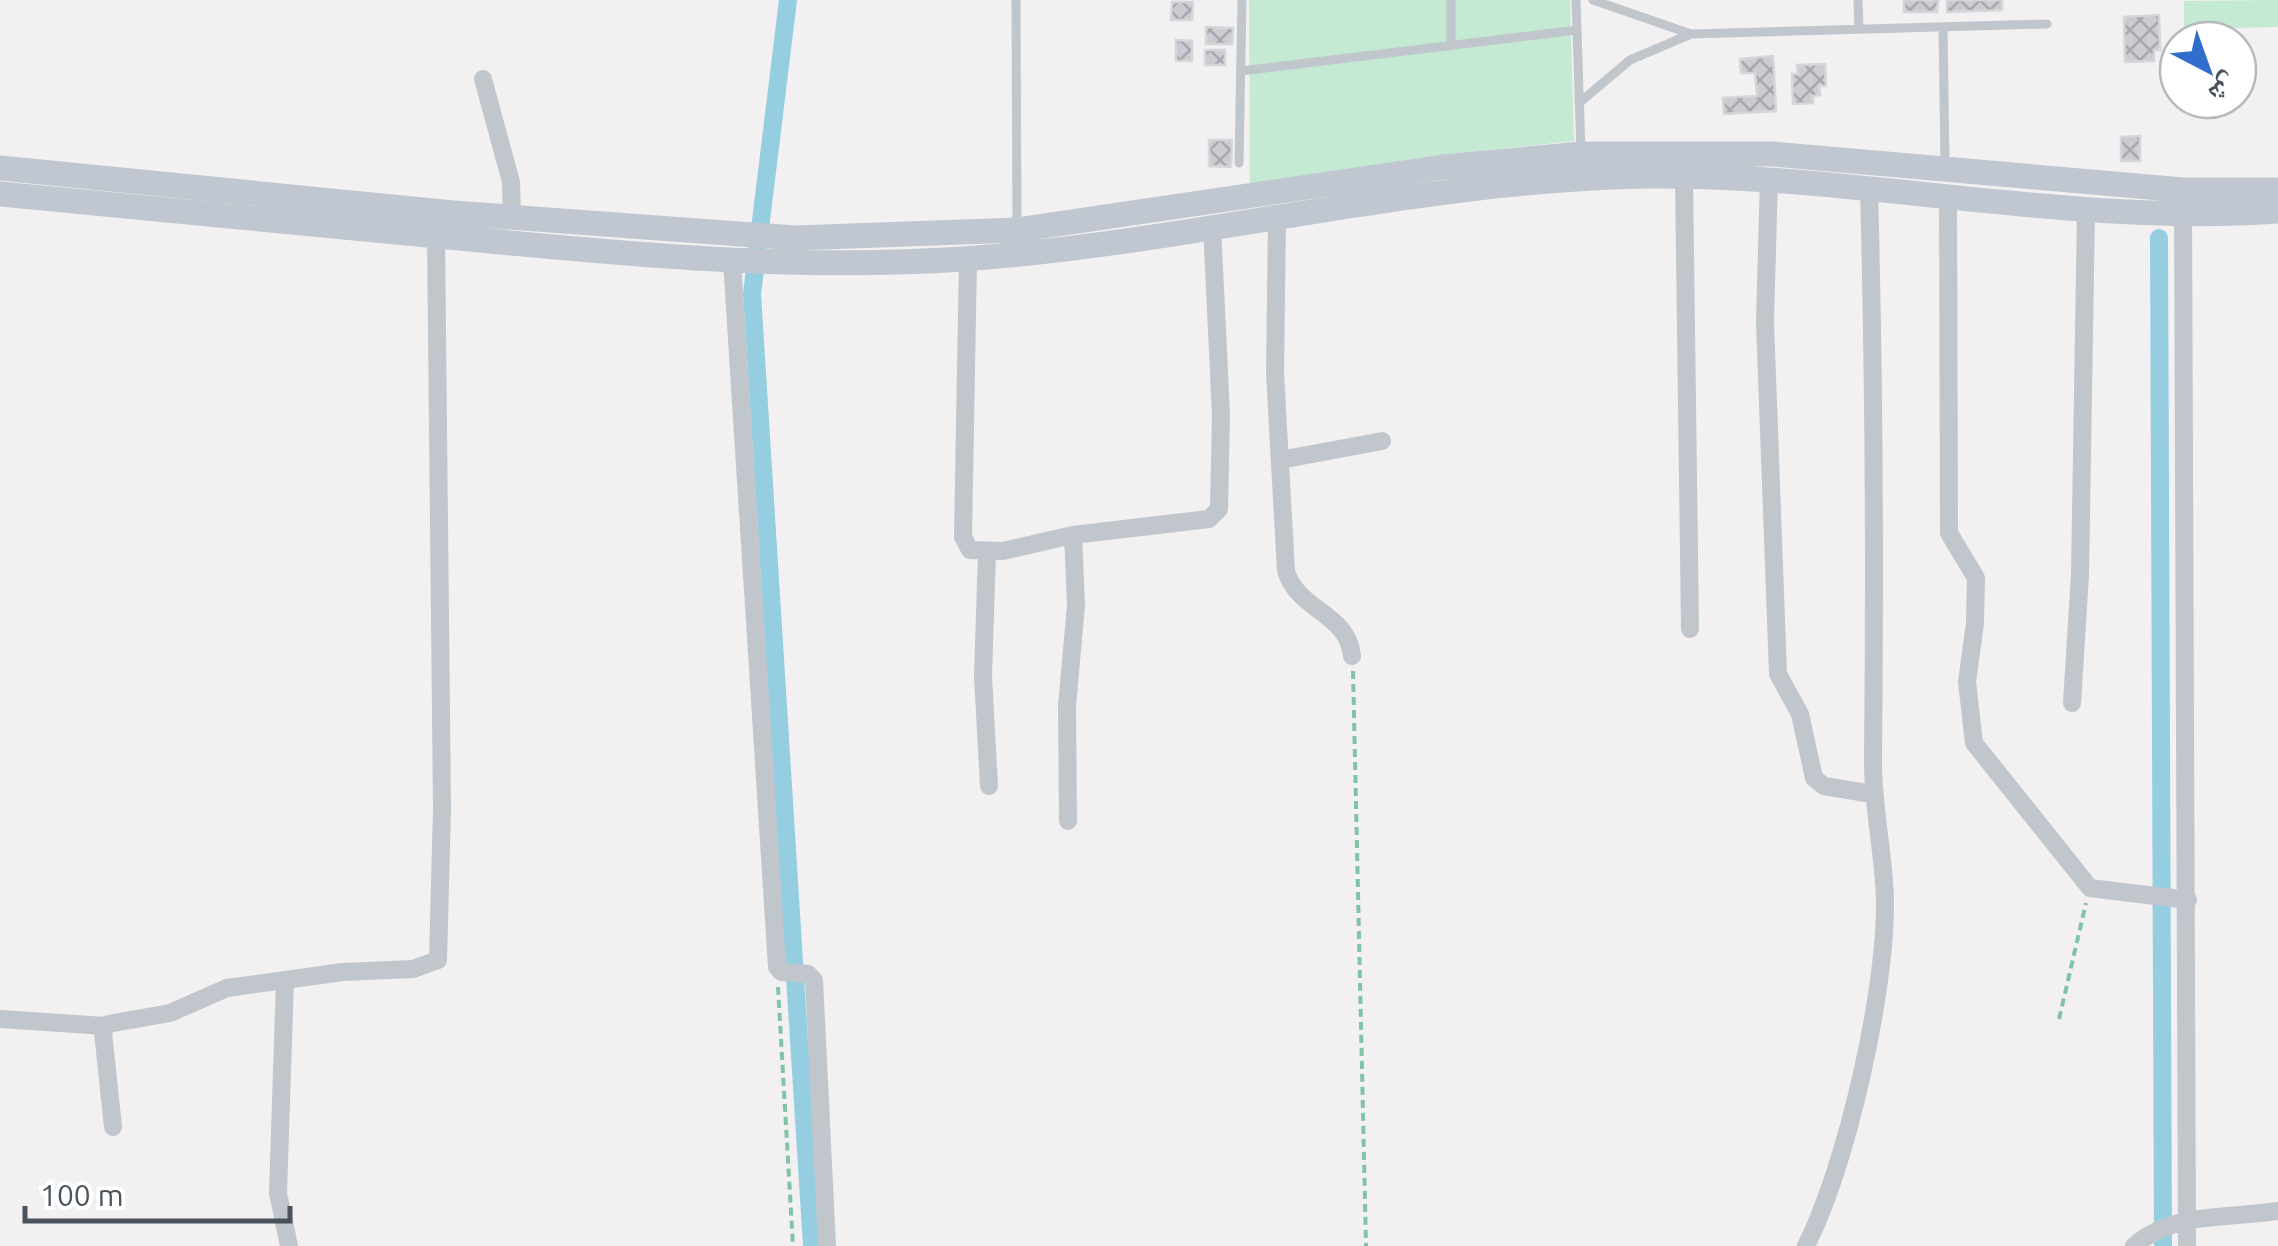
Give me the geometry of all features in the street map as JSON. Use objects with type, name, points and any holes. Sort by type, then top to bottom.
[{"type":"street","points":[[483,79],[511,182],[512,218]]},
{"type":"street","points":[[0,194],[436,236],[732,261],[825,264],[968,258],[1017,241],[1443,167],[1582,167],[1774,154],[1944,167],[2183,202],[2278,211]]},
{"type":"street","points":[[0,168],[512,218],[796,238],[1017,241],[1277,218],[1582,167],[1684,177],[1769,178],[2086,211],[2278,190]]},
{"type":"street","points":[[1684,177],[1690,629]]},
{"type":"street","points":[[1769,178],[1765,322],[1778,674],[1800,714],[1814,778],[1824,786],[1872,794]]},
{"type":"street","points":[[1806,1246],[1829,1195],[1884,946],[1885,896],[1872,794],[1875,395],[1869,188]]},
{"type":"street","points":[[1948,198],[1948,534],[1976,578],[1976,623],[1967,682],[1968,724],[1988,766],[2090,888],[2188,900]]},
{"type":"street","points":[[2183,202],[2187,1246]]},
{"type":"street","points":[[2072,704],[2080,574],[2086,211]]},
{"type":"street","points":[[1277,218],[1275,373],[1290,585],[1344,629],[1352,656]]},
{"type":"street","points":[[968,258],[962,538],[970,550],[987,552],[1073,534],[1209,519],[1219,509],[1221,414],[1212,226]]},
{"type":"street","points":[[0,1019],[105,1026],[170,1013],[227,988],[431,966],[441,950],[436,236]]},
{"type":"street","points":[[732,261],[789,971],[814,980],[827,1246]]},
{"type":"street","points":[[1280,460],[1382,441]]},
{"type":"street","points":[[1068,821],[1066,706],[1076,606],[1073,534]]},
{"type":"street","points":[[987,552],[983,676],[989,786]]},
{"type":"street","points":[[285,980],[278,1193],[289,1246]]},
{"type":"street","points":[[105,1026],[113,1127]]},
{"type":"street","points":[[2134,1246],[2156,1227],[2186,1220],[2278,1211]]},
{"type":"lane","points":[[1016,0],[1017,241]]},
{"type":"lane","points":[[1239,163],[1242,0]]},
{"type":"lane","points":[[1450,0],[1451,46]]},
{"type":"lane","points":[[1576,0],[1582,167]]},
{"type":"lane","points":[[1593,0],[1692,34],[2047,24]]},
{"type":"lane","points":[[1858,0],[1860,29]]},
{"type":"lane","points":[[1943,27],[1944,167]]},
{"type":"lane","points":[[1241,71],[1577,30]]},
{"type":"lane","points":[[1579,103],[1630,60],[1692,34]]},
{"type":"path","points":[[1352,656],[1366,1246]]},
{"type":"path","points":[[2059,1019],[2090,888]]},
{"type":"path","points":[[789,971],[793,1246]]},
{"type":"green space","points":[[1249,0],[1570,0],[1574,141],[1433,156],[1250,184]]},
{"type":"green space","points":[[2278,0],[2278,27],[2258,27],[2258,20],[2184,20],[2184,1]]},
{"type":"building","points":[[1904,0],[1938,0],[1937,12],[1904,12]]},
{"type":"building","points":[[1947,0],[2002,0],[2002,10],[1947,12]]},
{"type":"building","points":[[1172,2],[1193,2],[1192,20],[1171,20]]},
{"type":"building","points":[[2159,15],[2154,61],[2125,62],[2124,17]]},
{"type":"building","points":[[1206,27],[1233,28],[1232,44],[1206,44]]},
{"type":"building","points":[[1176,40],[1192,41],[1192,61],[1176,61]]},
{"type":"building","points":[[1205,50],[1225,50],[1225,65],[1205,65]]},
{"type":"building","points":[[1773,56],[1776,111],[1724,114],[1723,98],[1757,96],[1755,73],[1741,73],[1740,59]]},
{"type":"building","points":[[1825,64],[1826,86],[1819,86],[1820,95],[1813,96],[1813,103],[1793,104],[1792,74],[1798,74],[1797,65]]},
{"type":"building","points":[[2140,136],[2140,161],[2121,161],[2121,137]]},
{"type":"building","points":[[1209,140],[1232,140],[1231,167],[1209,166]]},
{"type":"waterway","points":[[788,0],[752,294],[812,1246]]},
{"type":"waterway","points":[[2159,238],[2163,1246]]}]
